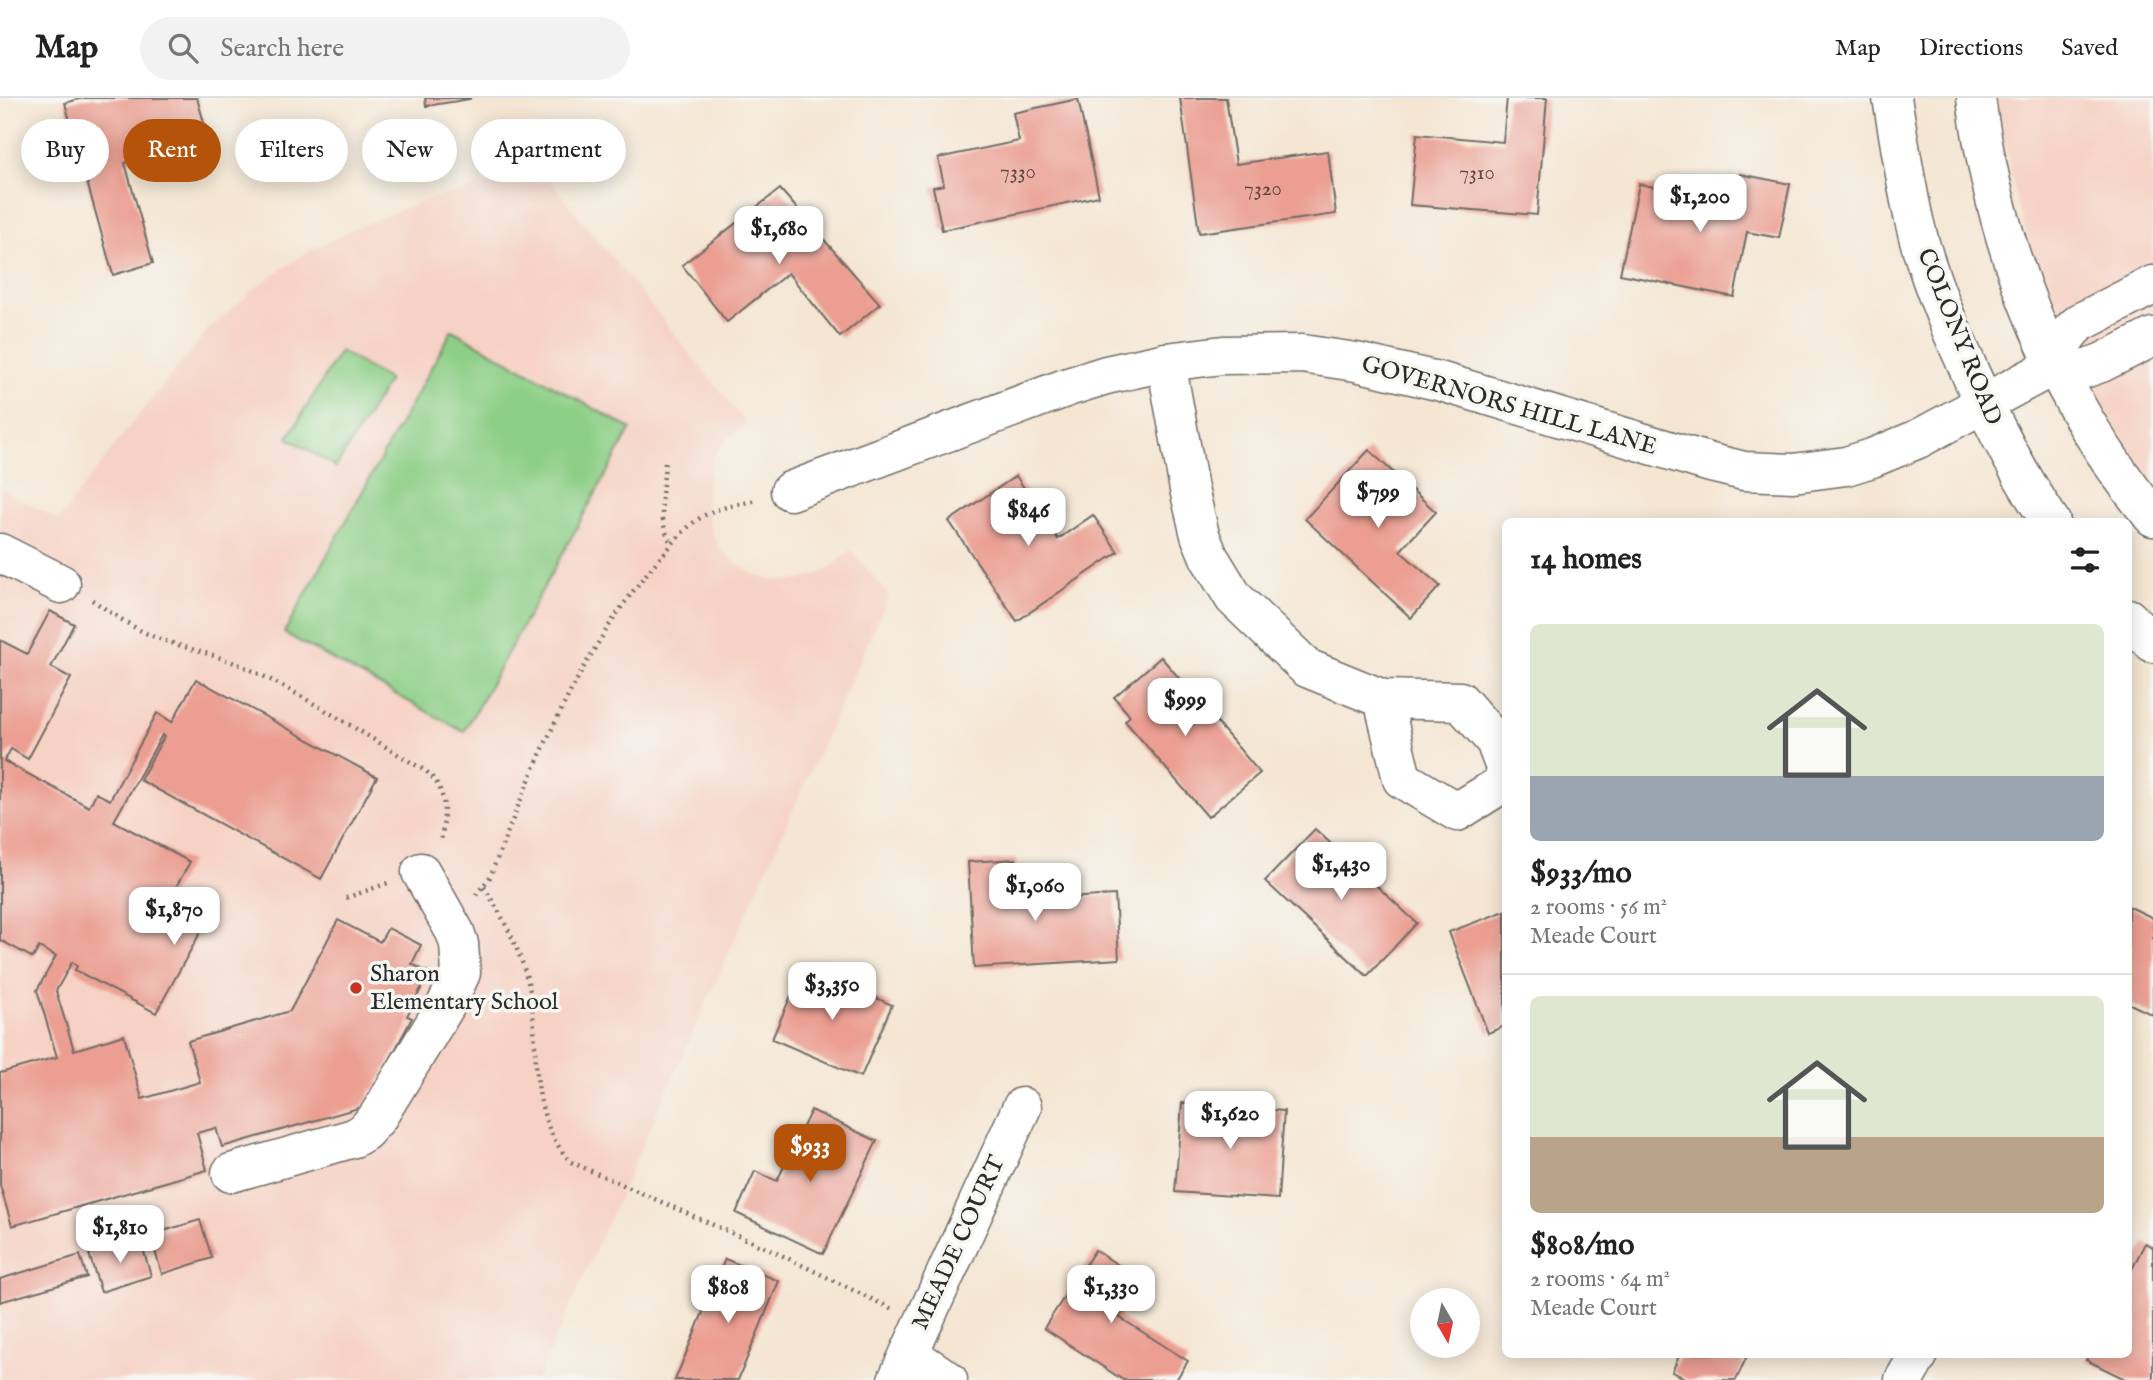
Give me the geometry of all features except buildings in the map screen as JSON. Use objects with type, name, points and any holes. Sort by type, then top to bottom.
[{"type":"street","name":"COLONY ROAD","points":[[1892,98],[1921,246],[1937,295],[1983,403],[2017,469],[2048,518]]},
{"type":"street","points":[[1976,98],[1986,159],[2004,237],[2028,306],[2055,365],[2106,452],[2126,484],[2153,517]]},
{"type":"street","points":[[2055,365],[2070,329],[2153,285]]},
{"type":"street","points":[[2055,365],[2084,369],[2153,337]]},
{"type":"street","name":"GOVERNORS HILL LANE","points":[[790,491],[1106,375],[1166,362],[1223,355],[1289,354],[1356,362],[1442,382],[1711,463],[1744,471],[1781,473],[1846,466],[1872,458],[1918,439],[2055,365]]},
{"type":"street","points":[[1166,362],[1200,536],[1209,557],[1234,598],[1307,668],[1383,699],[1460,701],[1495,741],[1502,760]]},
{"type":"street","points":[[0,552],[61,584]]},
{"type":"street","points":[[2132,622],[2153,643]]},
{"type":"street","points":[[1383,699],[1402,779],[1457,812],[1502,784]]},
{"type":"street","points":[[231,1174],[354,1138],[371,1125],[446,1005],[461,972],[459,944],[421,872]]},
{"type":"street","name":"MEADE COURT","points":[[909,1352],[1021,1107]]},
{"type":"street","points":[[909,1352],[948,1380]]},
{"type":"street","points":[[1904,1380],[1917,1358]]},
{"type":"path","points":[[665,463],[662,519],[672,545]]},
{"type":"path","points":[[446,917],[473,898],[490,877],[553,727],[581,672],[612,621],[644,577],[697,519],[705,514],[790,491]]},
{"type":"path","points":[[61,584],[150,635],[251,670],[300,696],[434,778],[441,792],[444,822],[441,843],[436,854],[421,872],[346,898]]},
{"type":"path","points":[[484,887],[505,922],[525,974],[531,997],[536,1076],[544,1114],[553,1138],[571,1162],[779,1254],[909,1352]]},
{"type":"shaded area","points":[[1998,98],[2153,98],[2153,488],[2101,404],[2058,323],[2036,269],[2017,202]]},
{"type":"shaded area","name":"Sharon Elementary School","points":[[551,182],[746,423],[722,444],[709,471],[706,508],[719,547],[750,572],[767,579],[789,581],[804,579],[828,570],[851,550],[889,596],[537,1380],[0,1380],[0,488],[58,520],[208,330],[259,285],[307,252],[355,228],[426,200],[492,183]]},
{"type":"green space","points":[[452,330],[631,429],[464,732],[284,633]]},
{"type":"green space","points":[[340,351],[389,380],[336,467],[288,438]]},
{"type":"place","name":"Sharon Elementary School","points":[[356,988]]}]
